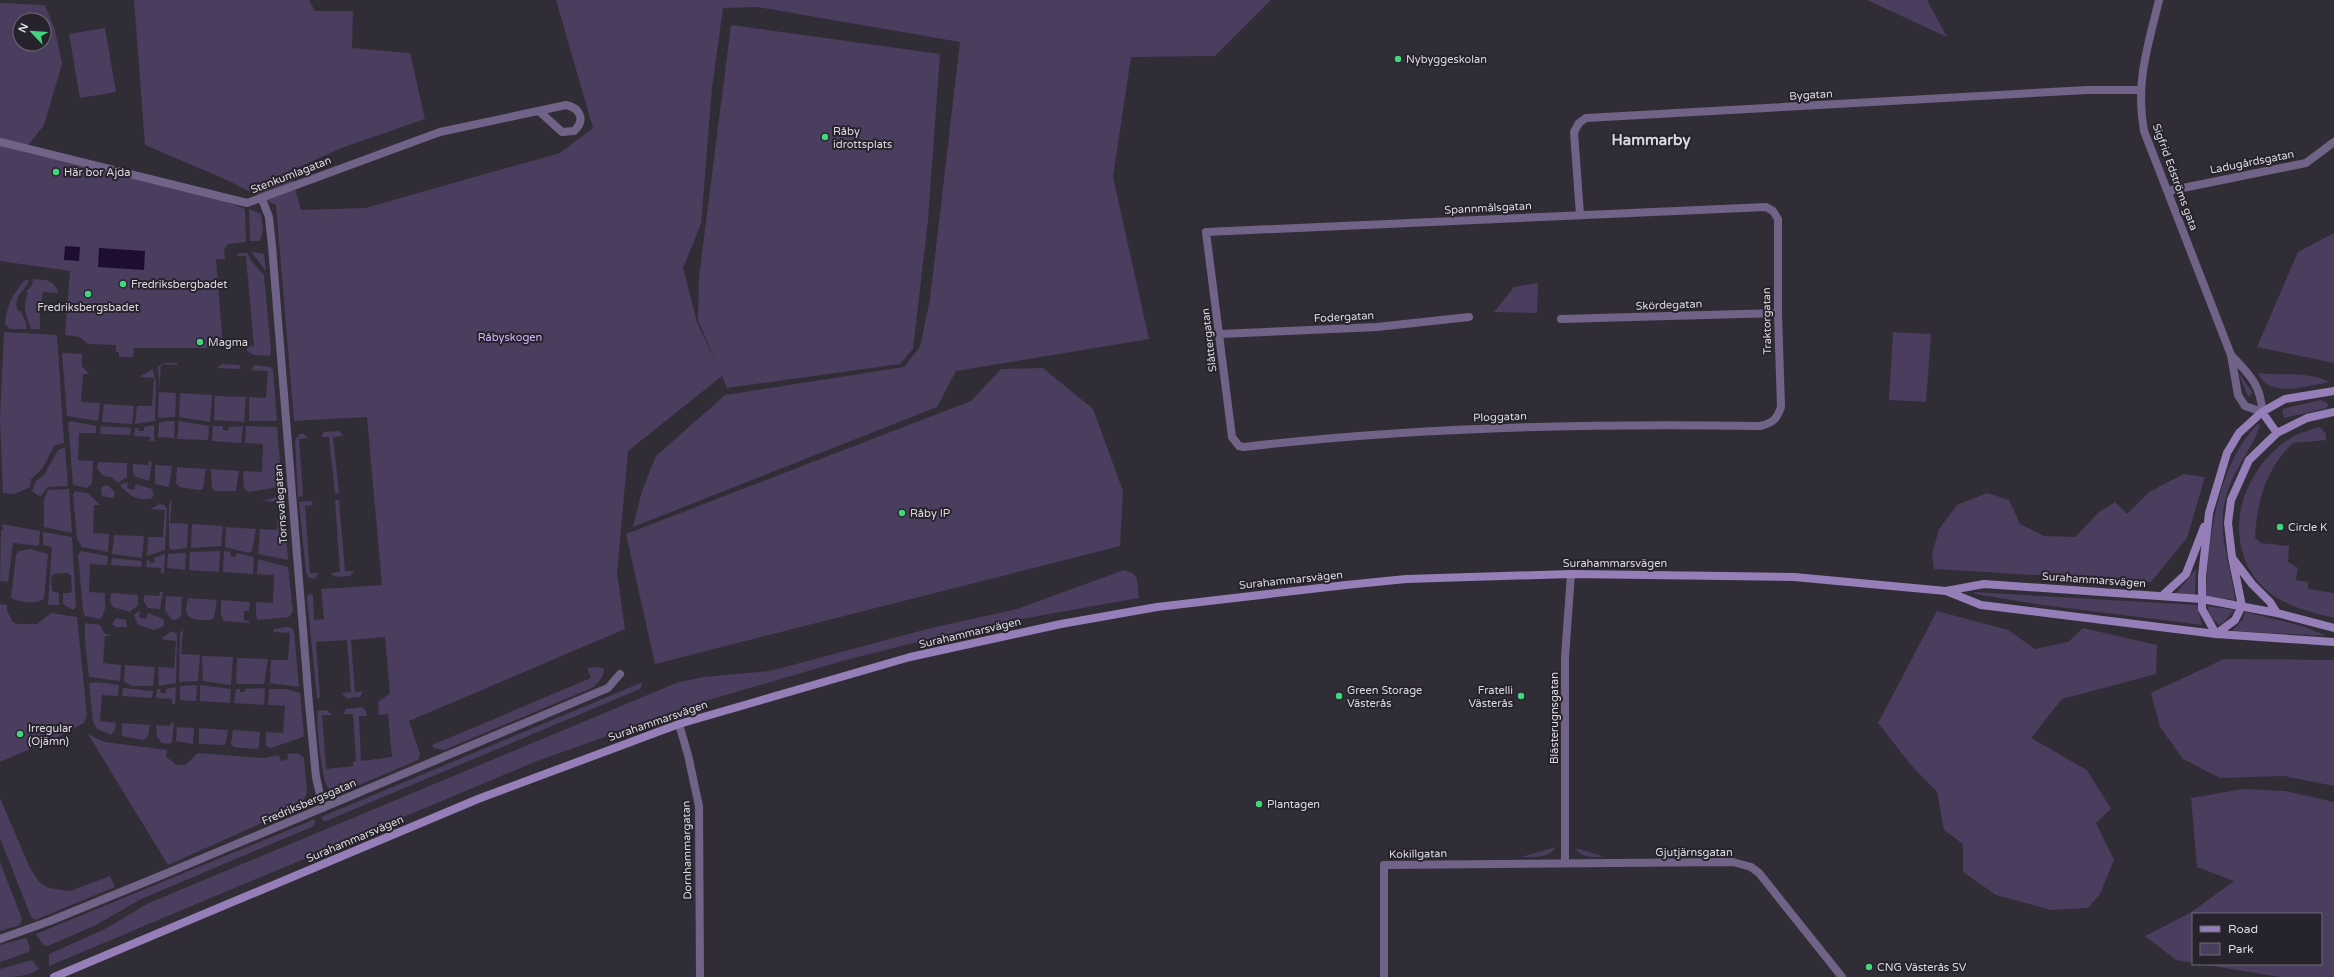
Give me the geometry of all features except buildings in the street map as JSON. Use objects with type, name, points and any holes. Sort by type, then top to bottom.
[{"type":"main road","points":[[2162,596],[2186,574],[2209,513],[2227,453],[2239,433],[2262,412],[2286,399],[2334,390]]},
{"type":"main road","points":[[2262,412],[2277,432]]},
{"type":"main road","points":[[2209,513],[2202,576],[2202,609],[2216,634],[2235,620],[2242,606],[2232,557],[2228,523],[2231,500],[2249,460],[2277,432],[2307,418],[2334,412]]},
{"type":"main road","points":[[2232,557],[2252,584],[2270,602],[2276,613]]},
{"type":"main road","name":"Surahammarsvägen","points":[[54,977],[478,799],[679,724],[910,657],[1061,624],[1157,606],[1406,579],[1571,574],[1794,577],[1946,591],[1984,584],[2202,599],[2276,613],[2334,628]]},
{"type":"main road","name":"Surahammarsvägen","points":[[1946,591],[1981,605],[2216,634],[2334,642]]},
{"type":"street","name":"Sigfrid Edströms gata","points":[[2159,0],[2140,90],[2140,111],[2144,130],[2230,355],[2238,394],[2245,406],[2262,412],[2260,392],[2246,370],[2230,355]]},
{"type":"street","name":"Bygatan","points":[[1580,215],[1574,132],[1579,123],[1586,118],[1966,96],[2087,90],[2140,90]]},
{"type":"street","name":"Stenkumlagatan","points":[[0,142],[247,203],[262,199],[440,132],[540,112],[566,105],[575,107],[580,113],[580,121],[574,131],[562,132],[540,112]]},
{"type":"street","name":"Ladugårdsgatan","points":[[2168,191],[2306,163],[2334,142]]},
{"type":"street","name":"Tornsvalegatan","points":[[262,199],[269,217],[272,246],[309,704],[316,777],[323,808]]},
{"type":"street","name":"Spannmålsgatan","points":[[1206,235],[1206,232],[1766,207],[1773,212]]},
{"type":"street","name":"Traktorgatan","points":[[1768,424],[1772,423],[1778,417],[1782,407],[1778,313],[1778,219],[1773,212]]},
{"type":"street","name":"Slåttergatan","points":[[1206,235],[1229,422],[1235,443]]},
{"type":"street","name":"Skördegatan","points":[[1561,319],[1778,313]]},
{"type":"street","name":"Fodergatan","points":[[1219,334],[1377,327],[1469,317]]},
{"type":"street","name":"Ploggatan","points":[[1235,443],[1244,447],[1307,440],[1432,430],[1637,424],[1768,424]]},
{"type":"street","name":"Blästerugnsgatan","points":[[1565,862],[1565,657],[1571,574]]},
{"type":"street","name":"Fredriksbergsgatan","points":[[0,939],[50,921],[608,688],[620,674]]},
{"type":"street","name":"Dornhammargatan","points":[[679,724],[688,755],[699,806],[700,977]]},
{"type":"street","name":"Kokillgatan","points":[[1384,977],[1384,865],[1565,862]]},
{"type":"street","name":"Gjutjärnsgatan","points":[[1565,862],[1733,862],[1751,867],[1759,873],[1842,977]]},
{"type":"green space","name":"Råbyskogen","points":[[134,0],[309,0],[315,11],[353,11],[352,48],[410,53],[425,119],[344,147],[290,171],[301,210],[365,208],[560,153],[593,128],[556,0],[1271,0],[1215,56],[1131,57],[1113,177],[1149,339],[956,371],[937,407],[633,527],[642,491],[656,456],[725,395],[904,367],[920,347],[930,299],[960,42],[757,7],[723,8],[712,88],[701,224],[683,268],[697,322],[718,367],[698,320],[699,277],[731,25],[940,54],[928,220],[913,349],[900,364],[727,388],[722,376],[628,451],[617,573],[625,629],[409,721],[420,754],[418,760],[338,794],[328,787],[324,779],[318,735],[318,711],[327,710],[332,715],[322,715],[326,769],[353,766],[353,762],[356,761],[353,714],[343,714],[346,709],[362,707],[366,711],[367,716],[359,716],[361,761],[392,757],[388,714],[379,715],[378,702],[390,693],[385,637],[351,640],[355,692],[363,691],[360,697],[346,698],[342,693],[351,692],[347,640],[316,642],[320,698],[317,698],[307,598],[309,594],[313,595],[314,620],[324,619],[321,589],[382,585],[367,417],[294,421],[276,205],[227,180],[145,145]]},
{"type":"green space","points":[[1867,0],[1927,0],[1947,37]]},
{"type":"green space","points":[[0,3],[45,5],[48,12],[12,12],[12,52],[52,52],[52,22],[62,64],[44,125],[23,152],[217,198],[245,209],[246,242],[228,244],[224,250],[225,259],[216,259],[223,348],[134,348],[133,357],[119,357],[119,352],[116,352],[116,345],[88,344],[80,337],[65,335],[70,271],[0,261]]},
{"type":"green space","points":[[105,28],[116,92],[80,98],[69,34]]},
{"type":"green space","points":[[249,209],[261,214],[263,231],[260,241],[250,241]]},
{"type":"green space","points":[[2334,233],[2334,363],[2257,347],[2298,252]]},
{"type":"green space","points":[[251,252],[264,254],[266,271]]},
{"type":"green space","points":[[239,253],[247,253],[252,262],[264,275],[271,351],[270,356],[254,355],[247,351],[247,347],[254,346],[246,256],[237,256]]},
{"type":"green space","points":[[33,279],[49,281],[54,285],[59,293],[43,292],[40,311],[40,329],[31,329],[25,311],[25,302],[28,293],[26,292],[32,285]]},
{"type":"green space","points":[[25,280],[29,280],[18,298],[17,306],[18,311],[20,311],[26,322],[27,329],[10,329],[5,324],[7,311],[13,296]]},
{"type":"green space","points":[[1538,283],[1537,313],[1494,312],[1514,287]]},
{"type":"green space","points":[[4,332],[57,335],[64,443],[54,446],[42,469],[31,479],[30,487],[15,494],[3,493],[0,418]]},
{"type":"green space","points":[[1893,332],[1931,334],[1926,402],[1889,400]]},
{"type":"green space","points":[[62,353],[82,354],[82,366],[89,374],[83,374],[81,402],[100,403],[98,421],[67,416]]},
{"type":"green space","points":[[177,363],[177,365],[162,364]]},
{"type":"green space","points":[[222,364],[239,365],[241,369],[217,368]]},
{"type":"green space","points":[[161,365],[159,392],[176,393],[175,417],[158,418],[158,367]]},
{"type":"green space","points":[[254,365],[270,367],[273,370],[277,421],[249,421],[249,397],[266,398],[268,371],[251,370]]},
{"type":"green space","name":"Råby IP","points":[[1043,368],[1093,409],[1123,491],[1120,546],[655,664],[626,534],[971,401],[1001,369]]},
{"type":"green space","points":[[153,370],[156,382],[155,421],[135,424],[137,406],[152,406],[154,378],[139,377]]},
{"type":"green space","points":[[2238,372],[2253,393],[2248,397]]},
{"type":"green space","points":[[2258,373],[2313,376],[2330,382],[2301,388],[2280,389],[2271,386],[2264,381]]},
{"type":"green space","points":[[180,393],[212,395],[210,422],[179,417]]},
{"type":"green space","points":[[215,396],[246,397],[244,422],[214,420]]},
{"type":"green space","points":[[2321,400],[2328,404],[2327,408],[2284,418],[2282,409]]},
{"type":"green space","points":[[104,404],[134,406],[132,424],[102,422]]},
{"type":"green space","points":[[71,421],[96,426],[96,433],[79,433],[78,460],[93,461],[92,483],[87,488],[73,485],[68,422]]},
{"type":"green space","points":[[175,421],[174,438],[158,437],[159,423]]},
{"type":"green space","points":[[179,421],[209,426],[208,440],[177,439]]},
{"type":"green space","points":[[2258,424],[2260,425],[2257,433],[2230,485],[2225,501],[2223,515],[2224,543],[2235,600],[2206,596],[2209,551],[2217,504],[2224,481],[2233,460],[2244,440]]},
{"type":"green space","points":[[154,425],[154,441],[150,441],[150,437],[134,436],[135,428],[138,428],[139,431],[144,431],[144,427]]},
{"type":"green space","points":[[101,426],[131,428],[130,435],[100,434]]},
{"type":"green space","points":[[213,426],[223,426],[223,430],[228,431],[229,427],[243,426],[241,443],[212,441]]},
{"type":"green space","points":[[246,426],[277,427],[282,484],[278,487],[249,492],[244,489],[243,471],[262,472],[263,444],[245,443]]},
{"type":"green space","points":[[2320,427],[2326,434],[2326,440],[2293,443],[2276,463],[2261,498],[2255,538],[2261,543],[2289,546],[2288,562],[2298,568],[2296,580],[2308,582],[2308,589],[2334,593],[2334,618],[2296,607],[2269,593],[2249,568],[2241,547],[2239,526],[2242,505],[2249,485],[2261,466],[2276,449],[2294,436]]},
{"type":"green space","points":[[339,431],[343,436],[333,437],[339,493],[335,493],[329,437],[321,437],[324,432]]},
{"type":"green space","points":[[300,434],[304,434],[308,438],[299,439],[303,496],[298,497],[295,440]]},
{"type":"green space","points":[[65,447],[68,486],[48,487],[41,496],[37,495],[32,491],[36,481],[44,475],[58,450]]},
{"type":"green space","points":[[149,461],[152,462],[149,481],[136,477],[133,473],[133,464],[148,465]]},
{"type":"green space","points":[[98,462],[127,463],[127,477],[118,483],[111,477],[103,476],[97,468]]},
{"type":"green space","points":[[155,465],[172,466],[169,487],[155,484]]},
{"type":"green space","points":[[177,467],[206,469],[203,489],[199,490],[179,487],[176,483]]},
{"type":"green space","points":[[211,469],[239,471],[236,491],[215,491],[212,488]]},
{"type":"green space","points":[[2184,474],[2205,477],[2187,538],[2151,582],[1934,569],[1932,554],[1939,529],[1957,505],[1987,493],[2009,500],[2020,524],[2044,536],[2075,537],[2099,512],[2115,502],[2127,514],[2149,492]]},
{"type":"green space","points":[[128,482],[127,488],[134,490],[136,484],[152,489],[154,496],[150,499],[145,499],[133,496],[120,485]]},
{"type":"green space","points":[[105,485],[109,486],[115,493],[113,498],[102,496],[101,488]]},
{"type":"green space","points":[[69,489],[72,533],[44,527],[44,499],[48,490]]},
{"type":"green space","points":[[75,491],[88,493],[100,505],[94,505],[93,533],[109,534],[108,552],[82,547],[77,539],[73,495]]},
{"type":"green space","points":[[279,496],[283,499],[288,560],[258,554],[260,529],[277,530],[279,502],[263,501]]},
{"type":"green space","points":[[172,498],[170,523],[188,524],[187,548],[172,550],[169,547],[169,506]]},
{"type":"green space","points":[[335,500],[339,500],[345,571],[354,571],[350,576],[336,577],[332,575],[332,573],[340,572]]},
{"type":"green space","points":[[312,501],[313,505],[305,506],[310,573],[318,573],[316,578],[313,579],[308,577],[306,572],[299,502]]},
{"type":"green space","points":[[160,504],[164,505],[167,509],[165,550],[147,556],[148,537],[163,537],[165,510],[150,509]]},
{"type":"green space","points":[[2,524],[40,531],[39,546],[13,543],[8,582],[0,581],[1,531],[4,528],[2,527]]},
{"type":"green space","points":[[192,524],[223,526],[221,546],[191,548]]},
{"type":"green space","points":[[226,527],[256,529],[252,551],[249,553],[225,547]]},
{"type":"green space","points":[[43,532],[72,537],[76,607],[73,610],[63,604],[63,593],[70,593],[72,590],[71,575],[67,573],[54,574],[51,577],[52,591],[59,593],[59,605],[48,605],[52,547],[43,545]]},
{"type":"green space","points":[[114,535],[144,536],[142,558],[112,554]]},
{"type":"green space","points":[[31,549],[48,554],[44,599],[37,602],[23,602],[11,598],[16,555],[19,551]]},
{"type":"green space","points":[[81,551],[108,556],[107,565],[90,564],[89,592],[105,593],[105,609],[101,619],[85,616],[83,611],[78,555]]},
{"type":"green space","points":[[220,551],[219,572],[189,570],[190,552]]},
{"type":"green space","points":[[224,551],[231,552],[230,556],[235,557],[237,553],[254,557],[253,574],[223,572]]},
{"type":"green space","points":[[186,553],[185,570],[167,568],[168,554]]},
{"type":"green space","points":[[165,554],[164,573],[161,573],[161,568],[146,567],[147,561],[149,560],[150,563],[155,562],[154,558]]},
{"type":"green space","points":[[112,558],[142,561],[141,567],[111,565]]},
{"type":"green space","points":[[258,559],[288,567],[293,611],[289,617],[258,620],[256,616],[256,602],[273,603],[274,575],[257,574]]},
{"type":"green space","points":[[2196,569],[2195,595],[2176,593]]},
{"type":"green space","points":[[1124,570],[1134,574],[1137,579],[1139,598],[977,627],[842,661],[712,699],[537,761],[49,966],[49,954],[103,930],[149,903],[676,683],[703,677],[770,671],[931,628],[1017,609]]},
{"type":"green space","points":[[160,592],[163,592],[160,609],[148,608],[144,602],[144,595],[159,596]]},
{"type":"green space","points":[[1974,592],[2197,605],[2202,625],[2042,605],[1975,594]]},
{"type":"green space","points":[[111,593],[138,595],[138,605],[130,612],[113,607],[110,602]]},
{"type":"green space","points":[[166,596],[182,597],[181,616],[176,620],[172,620],[165,610]]},
{"type":"green space","points":[[188,598],[217,600],[214,618],[210,620],[202,620],[189,617],[186,611]]},
{"type":"green space","points":[[221,600],[250,602],[249,611],[244,611],[244,620],[249,621],[249,623],[224,621],[221,615]]},
{"type":"green space","points":[[0,604],[7,605],[7,611],[13,622],[17,624],[37,624],[51,613],[77,617],[87,715],[84,723],[58,737],[0,762]]},
{"type":"green space","points":[[2207,606],[2234,610],[2224,622],[2219,625],[2211,617]]},
{"type":"green space","points":[[139,611],[139,617],[146,619],[148,613],[164,619],[164,626],[154,630],[138,625],[134,615]]},
{"type":"green space","points":[[1937,611],[2008,630],[2035,649],[2068,642],[2083,628],[2157,645],[2156,674],[2062,699],[2031,738],[2087,770],[2111,809],[2096,823],[2114,860],[2100,894],[2088,908],[2051,910],[1996,895],[1963,872],[1963,844],[1944,830],[1937,792],[1911,765],[1878,723]]},
{"type":"green space","points":[[2245,612],[2302,626],[2327,636],[2232,631],[2243,619]]},
{"type":"green space","points":[[116,618],[126,620],[127,627],[116,627],[112,624]]},
{"type":"green space","points":[[85,623],[100,625],[104,633],[112,636],[105,636],[103,663],[121,665],[120,681],[89,677],[85,640]]},
{"type":"green space","points":[[287,627],[292,628],[294,632],[299,687],[270,683],[271,660],[288,660],[290,633],[273,632],[274,629]]},
{"type":"green space","points":[[183,629],[181,654],[200,655],[198,681],[179,682],[180,633]]},
{"type":"green space","points":[[172,631],[177,634],[176,683],[159,686],[158,667],[174,668],[176,641],[161,639]]},
{"type":"green space","points":[[202,656],[233,657],[231,685],[203,681]]},
{"type":"green space","points":[[237,658],[268,659],[264,684],[238,684],[236,682]]},
{"type":"green space","points":[[2224,659],[2334,660],[2334,786],[2284,776],[2220,778],[2183,759],[2160,727],[2151,693]]},
{"type":"green space","points":[[125,665],[155,667],[153,686],[132,686],[124,682]]},
{"type":"green space","points":[[597,667],[604,669],[604,672],[600,680],[592,688],[444,750],[434,748],[432,745],[591,678],[587,668]]},
{"type":"green space","points":[[97,682],[119,685],[118,696],[102,695],[100,721],[116,723],[115,730],[111,735],[97,729],[93,722],[89,683]]},
{"type":"green space","points":[[643,682],[640,689],[326,821],[323,821],[321,817]]},
{"type":"green space","points":[[197,685],[196,701],[180,700],[180,686]]},
{"type":"green space","points":[[200,685],[231,689],[230,703],[200,701]]},
{"type":"green space","points":[[176,687],[175,704],[172,704],[172,699],[156,698],[157,689],[160,689],[161,693],[166,693],[166,689]]},
{"type":"green space","points":[[123,688],[153,691],[152,698],[122,696]]},
{"type":"green space","points":[[265,688],[264,705],[234,703],[236,689],[240,689],[240,692],[245,692],[245,689]]},
{"type":"green space","points":[[269,689],[286,689],[300,693],[304,735],[303,737],[271,748],[266,746],[266,732],[283,733],[285,706],[268,705]]},
{"type":"green space","points":[[122,723],[150,725],[148,736],[143,740],[122,736]]},
{"type":"green space","points":[[171,723],[174,723],[172,742],[169,744],[162,743],[157,737],[156,725],[170,726]]},
{"type":"green space","points":[[177,727],[194,728],[193,744],[176,741]]},
{"type":"green space","points":[[199,728],[228,730],[225,745],[199,744]]},
{"type":"green space","points":[[233,730],[260,732],[259,747],[257,749],[234,747],[231,744]]},
{"type":"green space","points":[[88,734],[105,742],[167,750],[166,757],[177,765],[185,765],[198,753],[263,758],[279,755],[281,761],[288,759],[287,754],[298,753],[304,758],[307,792],[302,805],[168,865]]},
{"type":"green space","points":[[2243,789],[2285,791],[2334,802],[2334,977],[2280,977],[2207,965],[2322,965],[2322,913],[2192,913],[2192,963],[2176,960],[2145,936],[2190,913],[2234,881],[2197,867],[2191,798]]},
{"type":"green space","points":[[0,798],[30,868],[39,882],[49,888],[70,891],[110,876],[115,887],[35,920],[31,917],[0,838]]},
{"type":"green space","points":[[315,819],[314,826],[141,899],[96,925],[48,946],[43,945],[36,934]]},
{"type":"green space","points":[[1556,847],[1549,854],[1536,857],[1521,857]]},
{"type":"green space","points":[[1575,848],[1602,857],[1590,857],[1581,854]]},
{"type":"green space","points":[[0,862],[22,919],[20,925],[0,931]]},
{"type":"green space","points":[[26,938],[30,948],[29,952],[0,962],[0,945]]},
{"type":"green space","points":[[32,960],[39,969],[34,972],[20,976],[0,977],[0,969]]},
{"type":"shaded area","points":[[65,246],[80,247],[79,261],[64,260]]},
{"type":"shaded area","points":[[99,248],[145,251],[144,270],[98,267]]},
{"type":"place","name":"Nybyggeskolan","points":[[1398,59]]},
{"type":"place","name":"Råby idrottsplats","points":[[825,137]]},
{"type":"place","name":"Här bor Ajda","points":[[56,172]]},
{"type":"place","name":"Fredriksbergbadet","points":[[123,284]]},
{"type":"place","name":"Fredriksbergsbadet","points":[[88,294]]},
{"type":"place","name":"Magma","points":[[200,342]]},
{"type":"place","name":"Råby IP","points":[[902,513]]},
{"type":"place","name":"Circle K","points":[[2280,527]]},
{"type":"place","name":"Green Storage Västerås","points":[[1339,696]]},
{"type":"place","name":"Fratelli Västerås","points":[[1521,696]]},
{"type":"place","name":"Irregular (Ojämn)","points":[[20,734]]},
{"type":"place","name":"Plantagen","points":[[1259,804]]},
{"type":"place","name":"CNG Västerås SV","points":[[1869,967]]},
{"type":"district","name":"Hammarby","points":[[1651,140]]}]
